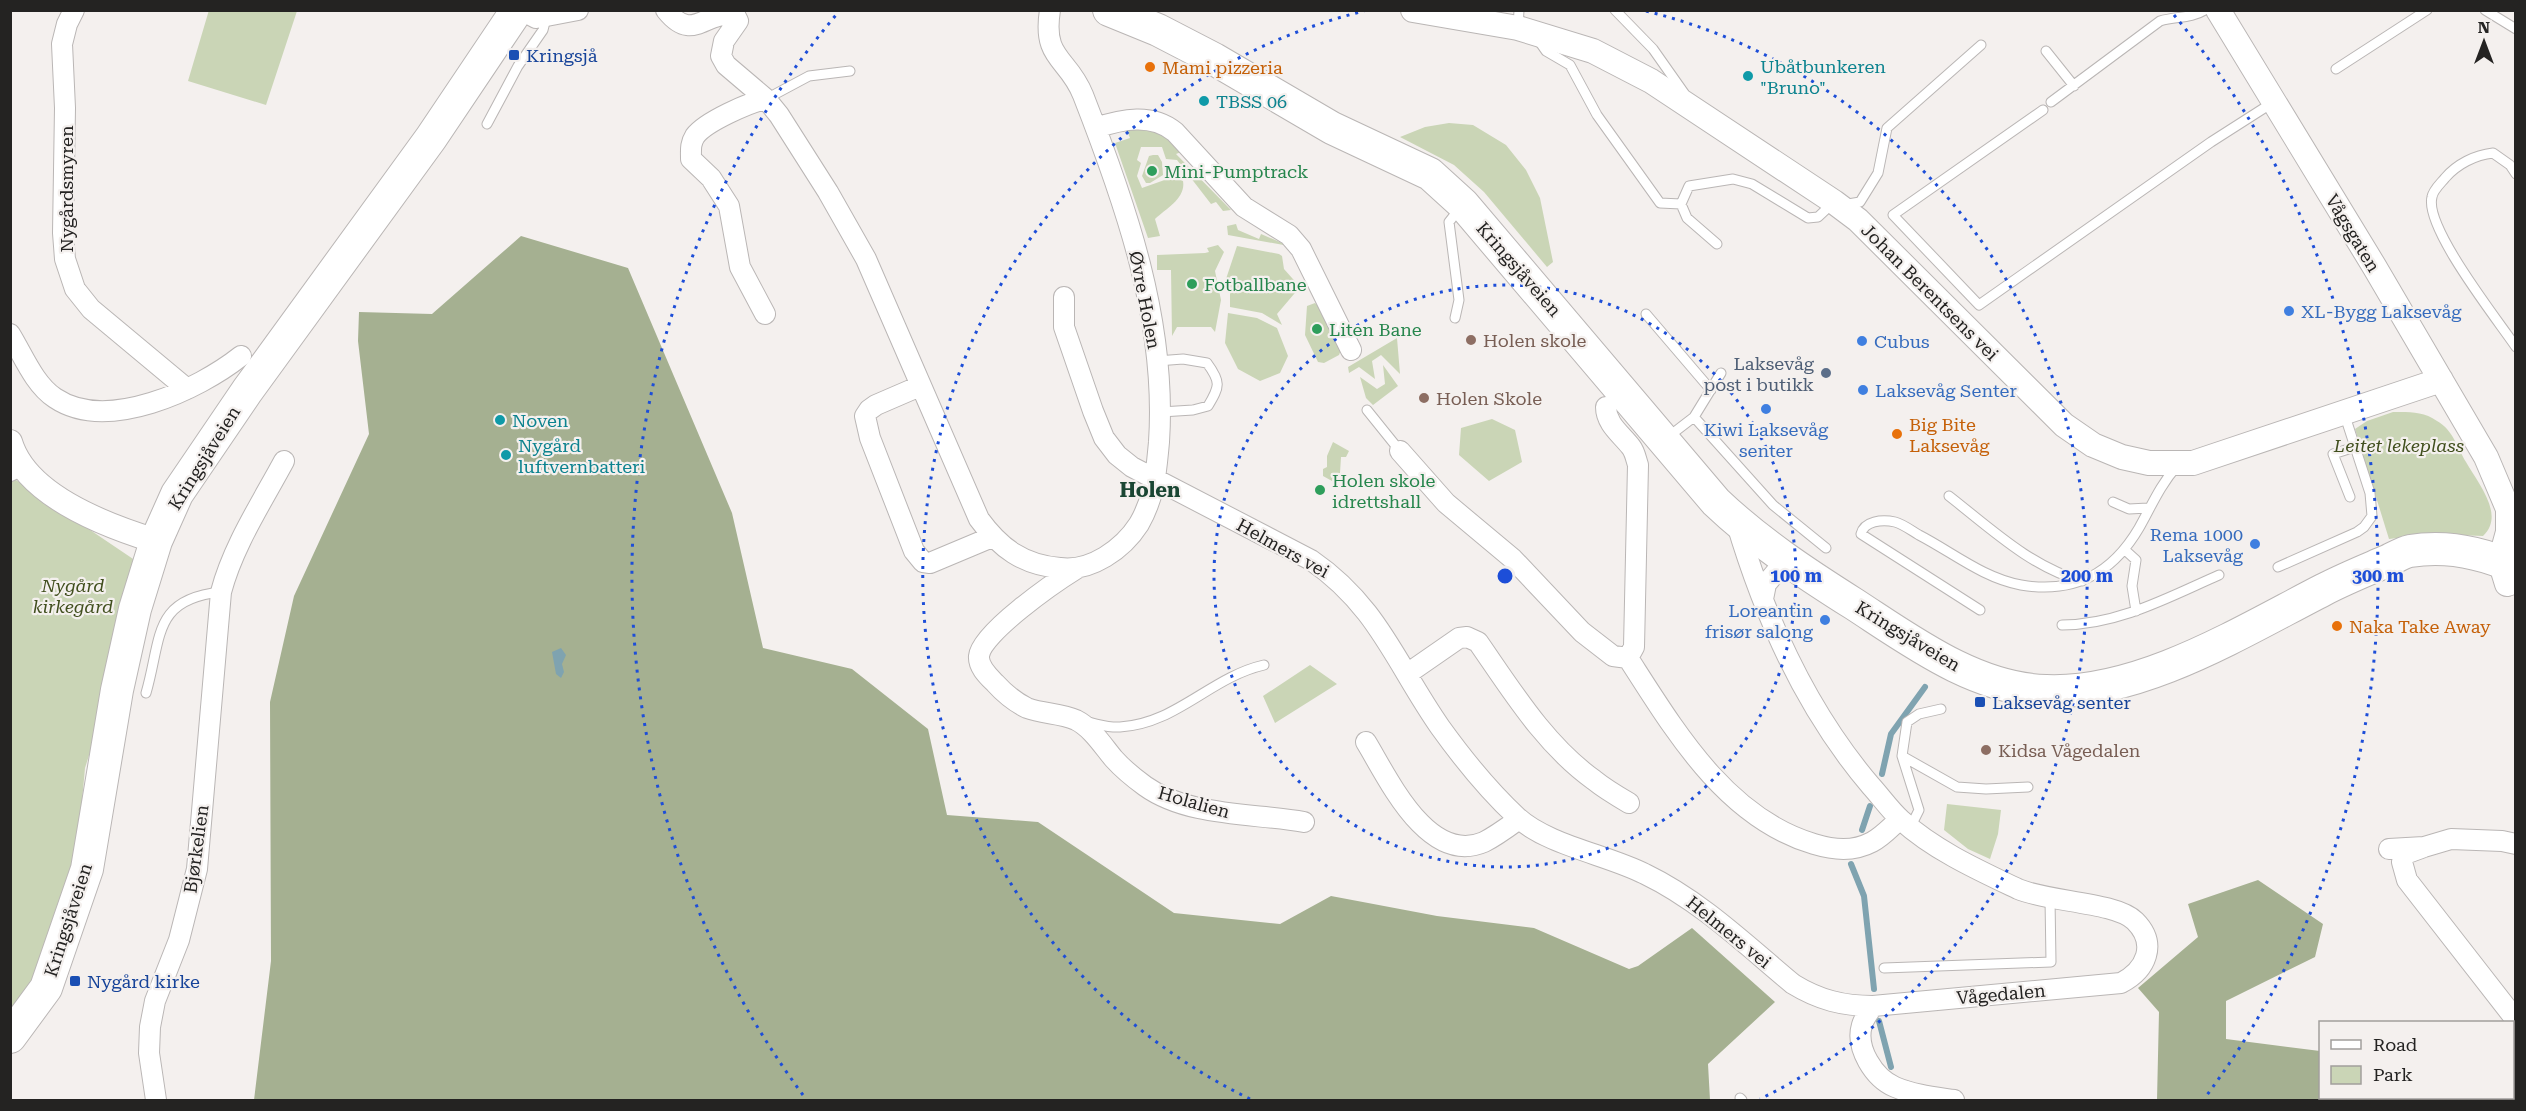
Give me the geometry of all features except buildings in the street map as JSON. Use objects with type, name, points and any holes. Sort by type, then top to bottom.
[{"type":"main road","name":"Kringsjåveien","points":[[1109,10],[1177,40],[1214,59],[1312,117],[1430,174],[1463,204],[1716,502],[1736,521],[1786,560],[1889,627],[1959,668],[2008,686],[2045,691],[2094,688],[2131,680],[2187,657],[2354,574],[2408,551],[2437,550],[2477,553],[2511,576]]},
{"type":"main road","name":"Kringsjåveien","points":[[10,1036],[46,988],[87,869],[117,690],[135,609],[156,542],[177,494],[203,454],[430,138],[528,13]]},
{"type":"street","name":"Nygårdsmyren","points":[[74,10],[67,24],[63,44],[65,259],[75,289],[91,309],[187,389]]},
{"type":"street","points":[[528,13],[578,10]]},
{"type":"street","points":[[666,10],[678,24],[688,27],[728,14],[735,15],[738,21],[724,41],[721,56],[733,72],[766,99],[828,192],[866,259],[979,519],[992,537],[1013,555],[1034,564],[1076,569]]},
{"type":"street","name":"Øvre Holen","points":[[1050,10],[1047,37],[1053,50],[1081,91],[1123,201],[1148,303],[1157,361],[1161,412],[1157,478],[1145,513],[1131,536],[1115,550],[1076,569]]},
{"type":"street","name":"Johan Berentsens vei","points":[[1413,10],[1523,24],[1593,51],[1651,81],[1858,220],[2064,425],[2093,445],[2122,457],[2149,463],[2193,463],[2441,380]]},
{"type":"street","name":"Vågsgaten","points":[[2218,10],[2486,457],[2508,509],[2511,576]]},
{"type":"street","points":[[765,314],[740,267],[729,206],[711,178],[692,159],[691,145],[696,134],[707,126],[766,99]]},
{"type":"street","points":[[1096,128],[1115,122],[1148,119],[1162,123],[1175,132],[1244,207],[1283,231],[1301,249],[1351,350]]},
{"type":"street","points":[[1064,297],[1064,327],[1104,438],[1117,455],[1132,467],[1157,478]]},
{"type":"street","points":[[10,334],[42,386],[54,398],[72,407],[114,411],[165,399],[187,389],[242,356]]},
{"type":"street","points":[[921,386],[876,405],[869,410],[866,416],[870,438],[914,551],[923,562],[930,563],[992,537]]},
{"type":"street","points":[[1606,407],[1606,415],[1610,423],[1633,449],[1638,465],[1634,647],[1628,658]]},
{"type":"street","points":[[10,442],[18,473],[68,504],[135,535],[156,542]]},
{"type":"street","points":[[1400,451],[1446,503],[1513,559],[1582,632],[1613,656],[1628,658],[1666,717],[1700,761],[1734,799],[1755,816],[1780,831],[1833,850],[1855,848],[1873,842],[1905,823]]},
{"type":"street","name":"Vågsgaten","points":[[2486,457],[2516,490]]},
{"type":"street","name":"Bjørkelien","points":[[156,1101],[149,1053],[150,1027],[155,1001],[179,940],[197,869],[221,592],[225,578],[250,526],[284,461]]},
{"type":"street","name":"Helmers vei","points":[[1157,478],[1311,560],[1335,576],[1374,621],[1440,728],[1487,787],[1519,819],[1566,844],[1644,873],[1695,902],[1793,984],[1810,994],[1851,1006],[1874,1006]]},
{"type":"street","name":"Vågedalen","points":[[1736,521],[1747,558],[1789,659],[1821,717],[1845,755],[1905,823],[1972,868],[2022,891],[2050,899],[2123,913],[2134,920],[2144,931],[2147,947],[2144,963],[2135,976],[2121,983],[1874,1006]]},
{"type":"street","points":[[1763,599],[1766,584],[1786,560]]},
{"type":"street","points":[[1034,564],[1038,579],[1036,597]]},
{"type":"street","name":"Holalien","points":[[1076,569],[1005,622],[983,645],[979,657],[982,668],[1003,692],[1027,708],[1076,720],[1089,730],[1132,777],[1167,798],[1245,816],[1304,822]]},
{"type":"street","points":[[1407,674],[1459,638],[1467,637],[1478,642],[1532,719],[1555,745],[1592,780],[1629,803]]},
{"type":"street","points":[[1366,742],[1412,816],[1422,828],[1437,837],[1452,843],[1469,845],[1483,842],[1519,819]]},
{"type":"street","points":[[2516,844],[2451,839],[2405,854],[2402,862],[2407,880],[2516,1020]]},
{"type":"street","points":[[2389,849],[2424,847]]},
{"type":"street","points":[[1874,1006],[1861,1027],[1861,1042],[1866,1058],[1878,1075],[1892,1086],[1917,1094],[1954,1101]]},
{"type":"lane","name":"Johan Berentsens vei","points":[[1615,10],[1653,49],[1701,113]]},
{"type":"lane","points":[[2051,102],[2160,21],[2205,10]]},
{"type":"lane","points":[[2336,69],[2427,10]]},
{"type":"lane","points":[[2485,10],[2516,30]]},
{"type":"lane","points":[[487,124],[518,66],[543,30],[528,13]]},
{"type":"lane","points":[[1523,24],[1546,51],[1570,65],[1597,115],[1660,203],[1681,204],[1687,218],[1717,244]]},
{"type":"lane","name":"Johan Berentsens vei","points":[[1681,204],[1685,183],[1733,179],[1752,184],[1808,218],[1818,217],[1834,202],[1848,204],[1860,202],[1878,173],[1887,128],[1981,45]]},
{"type":"lane","points":[[2046,51],[2074,86]]},
{"type":"lane","points":[[766,99],[809,76],[850,71]]},
{"type":"lane","points":[[2043,110],[1893,215],[1979,305],[2211,142],[2274,102]]},
{"type":"lane","points":[[2516,174],[2510,165],[2493,153],[2476,155],[2450,172],[2432,195],[2432,211],[2441,238],[2516,347]]},
{"type":"lane","name":"Kringsjåveien","points":[[1455,318],[1459,300],[1449,222],[1463,204]]},
{"type":"lane","points":[[1646,314],[1711,390]]},
{"type":"lane","points":[[1157,361],[1183,359],[1207,363],[1217,378],[1218,384],[1218,390],[1208,406],[1192,411],[1161,412]]},
{"type":"lane","points":[[1663,440],[1694,417],[1721,373]]},
{"type":"lane","points":[[1367,410],[1400,451]]},
{"type":"lane","points":[[2278,567],[2357,532],[2372,516],[2372,503],[2344,413]]},
{"type":"lane","points":[[1694,417],[1773,505],[1826,548]]},
{"type":"lane","points":[[2350,497],[2333,454],[2355,447]]},
{"type":"lane","points":[[1980,610],[1861,534],[1863,526],[1868,523],[1894,522],[1987,573],[2020,585],[2045,587],[2082,581],[2110,566],[2125,550],[2148,508],[2179,464]]},
{"type":"lane","points":[[1949,496],[2009,543],[2064,576],[2082,581]]},
{"type":"lane","points":[[2114,502],[2129,509],[2148,508]]},
{"type":"lane","points":[[2125,550],[2136,560],[2132,586],[2136,611]]},
{"type":"lane","points":[[2062,626],[2094,623],[2136,611],[2218,575]]},
{"type":"lane","points":[[146,693],[164,621],[173,608],[193,597],[221,592]]},
{"type":"lane","name":"Holalien","points":[[1076,720],[1117,727],[1153,721],[1186,705],[1228,677],[1246,669],[1264,665]]},
{"type":"lane","points":[[1905,823],[1919,810],[1902,756],[1907,722],[1919,714],[1941,710]]},
{"type":"lane","points":[[1902,756],[1957,787],[1986,789],[2028,787]]},
{"type":"lane","name":"Vågedalen","points":[[1884,968],[2051,962],[2050,899]]},
{"type":"green space","points":[[209,10],[297,11],[266,105],[188,81]]},
{"type":"green space","points":[[1449,123],[1473,125],[1506,145],[1526,170],[1540,198],[1553,262],[1547,267],[1484,192],[1454,165],[1400,137],[1425,127]]},
{"type":"green space","points":[[1159,129],[1181,152],[1176,154],[1231,210],[1223,211],[1216,202],[1211,204],[1177,160],[1166,159],[1162,147],[1141,147],[1137,160],[1141,163],[1137,176],[1142,188],[1173,177],[1183,181],[1179,198],[1155,219],[1160,236],[1148,238],[1115,143],[1130,138],[1127,131]]},
{"type":"green space","name":"Mini-Pumptrack","points":[[1158,155],[1162,162],[1163,175],[1146,183],[1142,176],[1149,156]]},
{"type":"green space","points":[[1236,224],[1238,230],[1259,239],[1261,234],[1289,246],[1228,235],[1227,226]]},
{"type":"green space","points":[[521,236],[628,268],[732,513],[763,648],[852,669],[928,729],[947,815],[1038,822],[1174,913],[1280,924],[1331,896],[1437,916],[1534,928],[1629,969],[1638,966],[1692,928],[1775,1002],[1708,1064],[1710,1100],[254,1100],[271,961],[270,702],[294,596],[369,434],[358,341],[359,312],[432,314]]},
{"type":"green space","points":[[1218,245],[1224,252],[1215,271],[1221,300],[1215,332],[1211,327],[1177,327],[1172,336],[1171,270],[1157,270],[1157,255],[1205,253],[1209,252],[1207,248]]},
{"type":"green space","points":[[1237,246],[1279,254],[1282,256],[1284,269],[1300,287],[1277,314],[1282,325],[1262,313],[1230,307],[1230,290],[1226,279]]},
{"type":"green space","name":"Liten Bane","points":[[1315,303],[1341,350],[1339,355],[1324,363],[1318,362],[1305,335],[1307,306]]},
{"type":"green space","points":[[1228,313],[1257,318],[1277,328],[1288,356],[1280,373],[1260,381],[1238,369],[1225,343]]},
{"type":"green space","points":[[1397,338],[1400,374],[1381,355],[1372,361],[1375,379],[1359,367],[1349,373],[1348,367]]},
{"type":"green space","points":[[1383,365],[1398,386],[1373,405],[1366,398],[1360,377],[1377,389],[1385,384]]},
{"type":"green space","name":"Leitet lekeplass","points":[[2393,412],[2426,415],[2451,434],[2491,509],[2492,518],[2483,536],[2430,534],[2389,539],[2355,429],[2367,421]]},
{"type":"green space","points":[[1492,419],[1515,430],[1522,462],[1489,481],[1459,455],[1461,428]]},
{"type":"green space","points":[[1333,442],[1349,451],[1346,457],[1341,457],[1340,473],[1334,475],[1332,481],[1323,476],[1323,469],[1327,467],[1327,456]]},
{"type":"green space","name":"Nygård kirkegård","points":[[16,480],[145,567],[134,613],[85,768],[76,867],[34,998],[11,1025],[10,482]]},
{"type":"green space","points":[[1310,665],[1337,684],[1275,723],[1263,696]]},
{"type":"green space","points":[[1947,804],[2001,810],[1998,834],[1990,859],[1968,849],[1944,830]]},
{"type":"green space","points":[[2258,880],[2323,924],[2315,957],[2226,1001],[2226,1039],[2319,1051],[2319,1099],[2362,1100],[2157,1100],[2159,1012],[2138,988],[2198,937],[2188,904]]},
{"type":"water","points":[[561,648],[566,655],[562,664],[564,672],[561,678],[556,674],[552,652]]},
{"type":"waterway","points":[[1882,774],[1891,734],[1925,687]]},
{"type":"waterway","points":[[1862,830],[1870,806]]},
{"type":"waterway","points":[[1851,864],[1864,896],[1874,989]]},
{"type":"waterway","points":[[1879,1021],[1891,1067]]},
{"type":"place","name":"Kringsjå","points":[[514,55]]},
{"type":"place","name":"Mami pizzeria","points":[[1150,67]]},
{"type":"place","name":"Ubåtbunkeren \"Bruno\"","points":[[1748,76]]},
{"type":"place","name":"TBSS 06","points":[[1204,101]]},
{"type":"place","name":"Mini-Pumptrack","points":[[1152,171]]},
{"type":"place","name":"Fotballbane","points":[[1192,284]]},
{"type":"place","name":"XL-Bygg Laksevåg","points":[[2289,311]]},
{"type":"place","name":"Liten Bane","points":[[1317,329]]},
{"type":"place","name":"Holen skole","points":[[1471,340]]},
{"type":"place","name":"Cubus","points":[[1862,341]]},
{"type":"place","name":"Laksevåg post i butikk","points":[[1826,373]]},
{"type":"place","name":"Laksevåg Senter","points":[[1863,390]]},
{"type":"place","name":"Holen Skole","points":[[1424,398]]},
{"type":"place","name":"Kiwi Laksevåg senter","points":[[1766,409]]},
{"type":"place","name":"Noven","points":[[500,420]]},
{"type":"place","name":"Big Bite Laksevåg","points":[[1897,434]]},
{"type":"place","name":"Nygård luftvernbatteri","points":[[506,455]]},
{"type":"place","name":"Holen skole idrettshall","points":[[1320,490]]},
{"type":"place","name":"Rema 1000 Laksevåg","points":[[2255,544]]},
{"type":"place","name":"Loreantin frisør salong","points":[[1825,620]]},
{"type":"place","name":"Naka Take Away","points":[[2337,626]]},
{"type":"place","name":"Laksevåg senter","points":[[1980,702]]},
{"type":"place","name":"Kidsa Vågedalen","points":[[1986,750]]},
{"type":"place","name":"Nygård kirke","points":[[75,981]]},
{"type":"district","name":"Holen","points":[[1150,490]]}]
